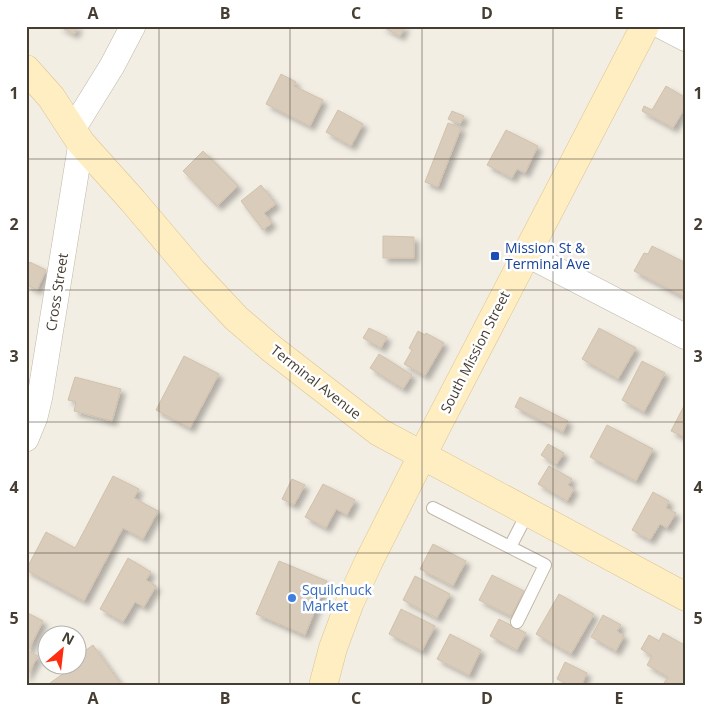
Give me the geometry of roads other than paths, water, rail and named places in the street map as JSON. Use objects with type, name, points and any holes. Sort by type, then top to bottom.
[{"type":"street","name":"Cross Street","points":[[26,439],[35,416],[33,393],[77,136],[133,26]]},
{"type":"street","name":"South Mission Street","points":[[323,686],[333,648],[350,602],[422,456],[645,26]]},
{"type":"street","points":[[661,26],[686,39]]},
{"type":"street","name":"Terminal Avenue","points":[[26,69],[51,97],[77,136],[193,272],[236,318],[272,349],[379,432],[686,598]]},
{"type":"street","points":[[526,254],[686,337]]},
{"type":"lane","points":[[433,508],[545,565],[517,622]]},
{"type":"lane","points":[[510,547],[528,512]]},
{"type":"place","name":"Mission St & Terminal Ave","points":[[495,256]]},
{"type":"place","name":"Squilchuck Market","points":[[292,598]]}]
